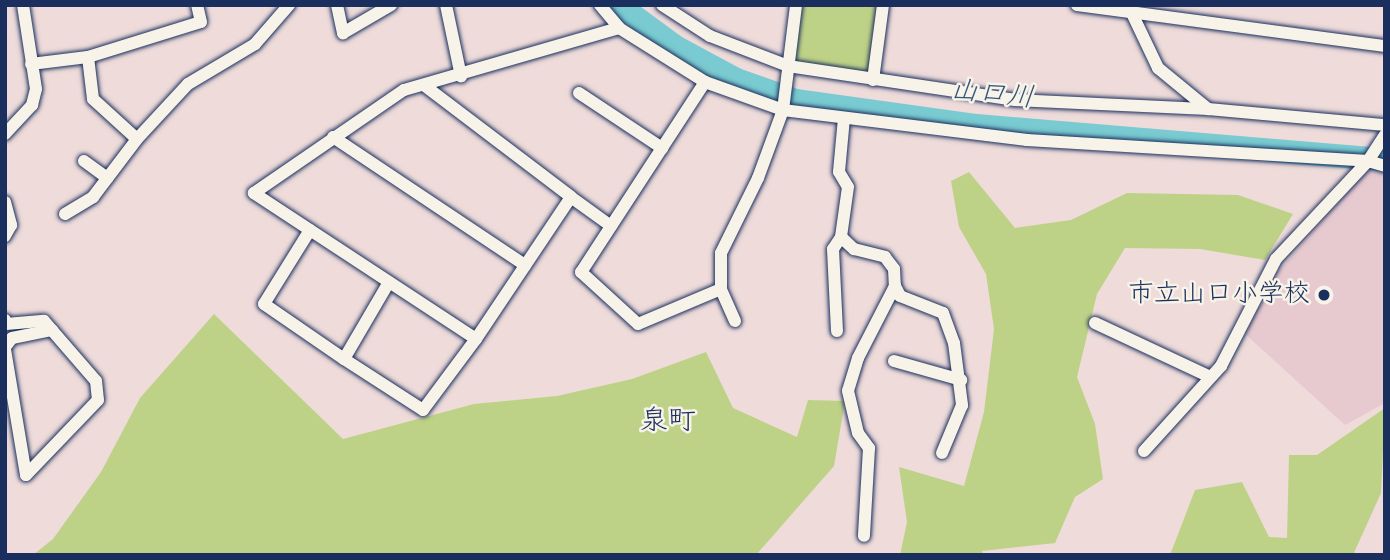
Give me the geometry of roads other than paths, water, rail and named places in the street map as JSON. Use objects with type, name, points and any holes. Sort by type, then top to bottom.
[{"type":"street","points":[[5,134],[32,106],[36,89],[23,5]]},
{"type":"street","points":[[31,64],[88,57],[201,22],[197,5]]},
{"type":"street","points":[[65,214],[93,197],[137,139],[188,84],[255,44],[289,5]]},
{"type":"street","points":[[337,5],[343,33],[391,5]]},
{"type":"street","points":[[446,5],[461,76]]},
{"type":"street","points":[[600,5],[619,28],[705,82],[783,107],[844,118],[1027,140],[1368,161],[1385,166]]},
{"type":"street","points":[[662,5],[710,36],[788,69],[1015,100],[1208,109],[1385,125]]},
{"type":"street","points":[[735,321],[721,289],[721,253],[758,178],[783,107],[796,5]]},
{"type":"street","points":[[873,79],[883,5]]},
{"type":"street","points":[[1077,5],[1130,9],[1385,46]]},
{"type":"street","points":[[1130,9],[1158,68],[1208,109]]},
{"type":"street","points":[[476,339],[254,192],[404,90],[461,76],[619,28]]},
{"type":"street","points":[[88,57],[93,99],[137,139]]},
{"type":"street","points":[[705,82],[581,272],[638,324],[721,289]]},
{"type":"street","points":[[425,86],[611,226]]},
{"type":"street","points":[[579,93],[662,148]]},
{"type":"street","points":[[837,331],[833,249],[841,237],[848,187],[839,172],[844,118]]},
{"type":"street","points":[[1144,451],[1208,376],[1221,366],[1276,259],[1368,161],[1385,135]]},
{"type":"street","points":[[333,137],[525,265]]},
{"type":"street","points":[[84,161],[107,178]]},
{"type":"street","points":[[310,230],[264,304],[424,410],[476,339],[570,197]]},
{"type":"street","points":[[5,202],[11,225],[5,236]]},
{"type":"street","points":[[841,237],[854,249],[885,257],[894,269],[895,286],[900,296],[943,313],[961,380],[962,405],[942,453]]},
{"type":"street","points":[[344,359],[389,282]]},
{"type":"street","points":[[864,536],[869,448],[858,433],[848,391],[858,358],[895,286]]},
{"type":"street","points":[[5,320],[6,324],[44,321],[52,330],[96,381],[98,400],[26,475],[5,348],[12,338],[52,330]]},
{"type":"street","points":[[1095,323],[1208,376]]},
{"type":"street","points":[[894,361],[961,380]]},
{"type":"waterway","name":"山口川","points":[[619,5],[675,46],[736,79],[795,100],[976,125],[1385,159]]},
{"type":"place","name":"市立山口小学校","points":[[1324,295]]},
{"type":"district","name":"泉町","points":[[668,422]]}]
